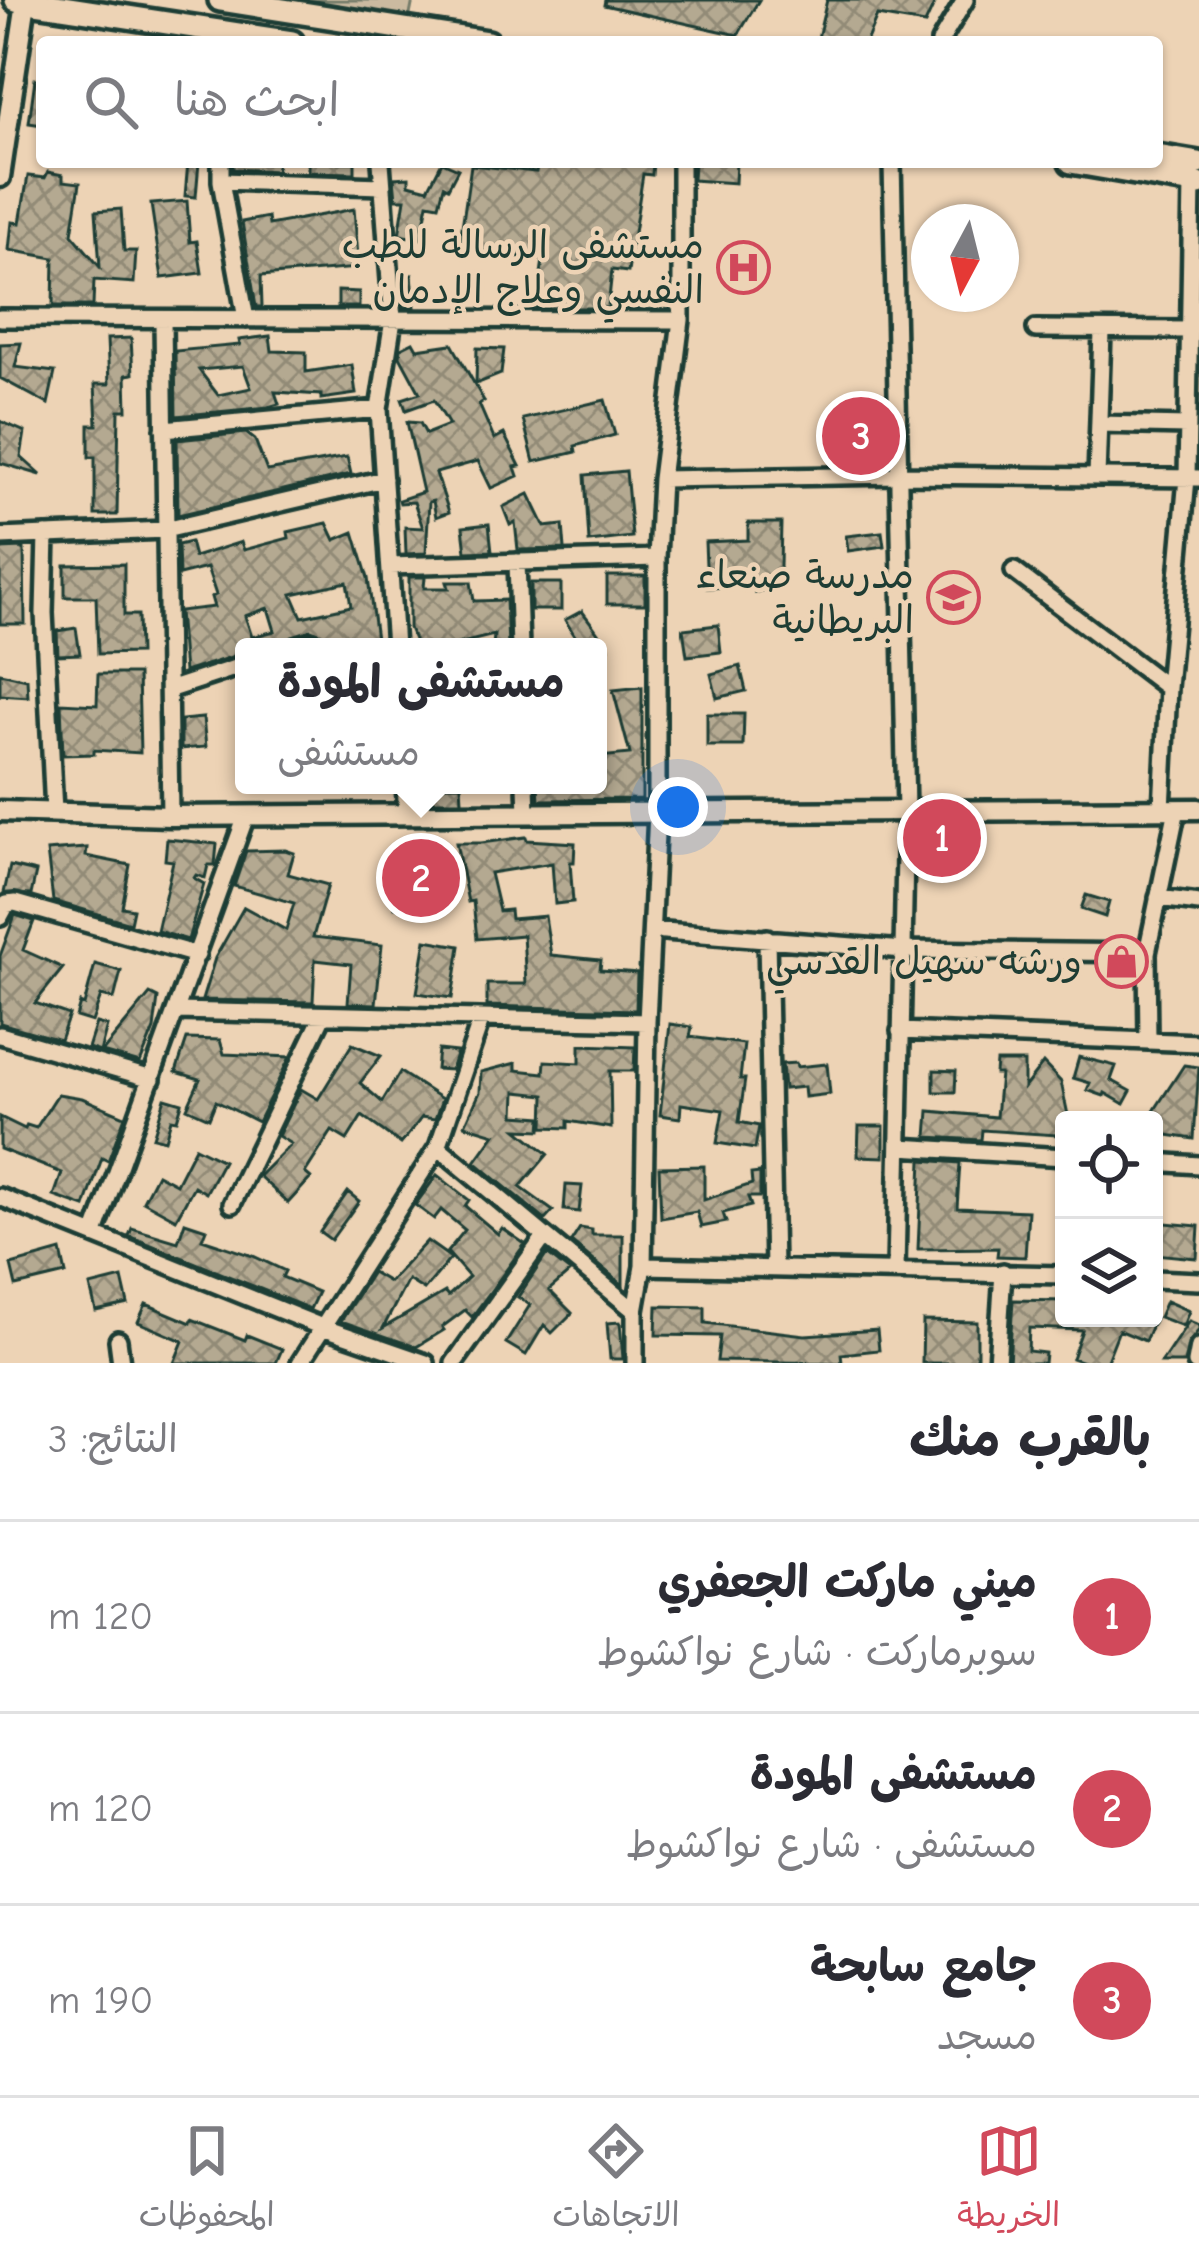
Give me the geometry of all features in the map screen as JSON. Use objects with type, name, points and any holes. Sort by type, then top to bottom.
[{"type":"main road","points":[[220,0],[450,36]]},
{"type":"main road","points":[[23,1],[217,36]]},
{"type":"main road","points":[[1163,159],[1197,177]]},
{"type":"main road","points":[[1121,168],[1197,177]]},
{"type":"street","points":[[944,36],[965,0]]},
{"type":"street","points":[[0,177],[23,1]]},
{"type":"street","points":[[221,168],[246,319]]},
{"type":"street","points":[[381,168],[393,320],[379,409],[394,638]]},
{"type":"street","points":[[635,1363],[635,1310],[643,1266],[657,813],[657,558],[661,479],[681,320],[681,168]]},
{"type":"street","points":[[892,168],[906,811],[896,1269]]},
{"type":"street","points":[[1148,1041],[1147,953],[1170,809],[1168,688],[1193,478],[1187,426],[1197,177]]},
{"type":"street","points":[[221,182],[382,186]]},
{"type":"street","points":[[0,318],[681,320]]},
{"type":"street","points":[[163,321],[170,816]]},
{"type":"street","points":[[1036,329],[1189,330]]},
{"type":"street","points":[[1097,477],[1102,332]]},
{"type":"street","points":[[164,429],[379,409]]},
{"type":"street","points":[[1099,424],[1187,426]]},
{"type":"street","points":[[661,479],[1193,478]]},
{"type":"street","points":[[0,537],[165,530],[384,479]]},
{"type":"street","points":[[46,535],[44,613],[54,812]]},
{"type":"street","points":[[390,566],[657,558]]},
{"type":"street","points":[[517,562],[520,638]]},
{"type":"street","points":[[1014,571],[1168,688]]},
{"type":"street","points":[[171,689],[235,668]]},
{"type":"street","points":[[406,794],[407,814]]},
{"type":"street","points":[[526,794],[527,814]]},
{"type":"street","points":[[0,811],[246,816],[1199,809]]},
{"type":"street","points":[[95,1233],[246,816]]},
{"type":"street","points":[[1158,898],[1199,903]]},
{"type":"street","points":[[0,916],[7,904],[15,903],[197,955]]},
{"type":"street","points":[[652,930],[904,950],[1147,953]]},
{"type":"street","points":[[766,938],[774,1267]]},
{"type":"street","points":[[178,1011],[647,1022]]},
{"type":"street","points":[[232,1204],[323,1015]]},
{"type":"street","points":[[300,1363],[438,1147],[482,1020]]},
{"type":"street","points":[[900,1031],[1199,1043]]},
{"type":"street","points":[[0,1035],[152,1079]]},
{"type":"street","points":[[438,1147],[635,1310]]},
{"type":"street","points":[[900,1148],[1055,1157]]},
{"type":"street","points":[[1163,1163],[1199,1165]]},
{"type":"street","points":[[0,1197],[322,1328],[426,1363]]},
{"type":"street","points":[[454,1363],[545,1236]]},
{"type":"street","points":[[643,1266],[1055,1275]]},
{"type":"street","points":[[997,1363],[1004,1272]]},
{"type":"street","points":[[1163,1279],[1199,1281]]},
{"type":"street","points":[[118,1340],[121,1363]]},
{"type":"street","points":[[1196,1363],[1199,1347]]},
{"type":"green space","points":[[290,0],[413,0],[409,20]]},
{"type":"building","points":[[605,0],[759,0],[738,35],[604,5]]},
{"type":"building","points":[[827,0],[936,0],[925,24],[877,16],[869,36],[818,36]]},
{"type":"building","points":[[35,79],[36,79],[36,124],[29,123]]},
{"type":"building","points":[[187,168],[198,168],[196,197],[185,196]]},
{"type":"building","points":[[308,168],[355,168],[355,173],[308,172]]},
{"type":"building","points":[[439,168],[458,169],[448,188],[444,186],[439,205],[428,203],[421,239],[399,235],[405,199],[396,199],[394,178],[409,177],[409,184],[428,189]]},
{"type":"building","points":[[471,168],[536,172],[537,168],[653,168],[652,175],[643,174],[628,272],[612,270],[608,308],[536,308],[543,260],[459,248]]},
{"type":"building","points":[[694,168],[736,168],[735,183],[693,180]]},
{"type":"building","points":[[48,172],[63,175],[63,181],[80,183],[72,234],[100,267],[96,211],[121,209],[124,251],[136,251],[134,283],[94,280],[93,306],[53,306],[54,258],[9,250],[12,222],[20,223],[28,176],[45,178]]},
{"type":"building","points":[[187,201],[190,242],[197,241],[202,273],[162,278],[151,204]]},
{"type":"building","points":[[354,209],[359,268],[261,276],[262,307],[256,307],[242,222],[268,217],[269,225]]},
{"type":"building","points":[[412,275],[415,307],[404,307],[402,276]]},
{"type":"building","points":[[338,291],[359,292],[359,307],[338,307]]},
{"type":"building","points":[[270,336],[272,351],[306,352],[306,372],[352,365],[356,394],[321,399],[321,395],[275,392],[279,404],[268,407],[176,416],[175,351],[240,345],[239,340]],"holes":[[[243,366],[251,388],[218,395],[199,370]]]},
{"type":"building","points":[[131,338],[133,374],[126,375],[127,410],[119,410],[117,515],[95,515],[95,457],[89,457],[89,425],[97,425],[95,384],[109,384],[107,339]]},
{"type":"building","points":[[413,342],[417,349],[452,344],[484,401],[479,404],[494,439],[504,434],[520,466],[515,467],[518,476],[491,488],[478,461],[436,473],[449,512],[436,517],[433,501],[429,502],[426,553],[406,554],[405,527],[423,528],[414,502],[399,500],[423,492],[407,422],[420,423],[426,434],[449,425],[434,400],[406,410],[402,399],[420,393],[400,356],[401,348]]},
{"type":"building","points":[[21,343],[15,367],[55,372],[48,404],[0,378],[0,344]]},
{"type":"building","points":[[477,348],[504,349],[501,374],[476,384]]},
{"type":"building","points":[[605,400],[615,435],[575,446],[576,452],[534,462],[523,419]]},
{"type":"building","points":[[0,421],[25,432],[21,457],[41,475],[0,463]]},
{"type":"building","points":[[246,433],[255,440],[267,471],[347,457],[351,474],[178,515],[177,440]]},
{"type":"building","points":[[626,471],[632,537],[589,542],[585,475]]},
{"type":"building","points":[[529,494],[545,527],[563,525],[565,549],[518,550],[515,522],[510,525],[503,507]]},
{"type":"building","points":[[327,523],[335,540],[354,532],[368,578],[376,638],[323,638],[311,630],[290,638],[235,638],[235,656],[184,672],[179,611],[214,607],[211,597],[216,595],[207,568],[179,575],[178,545],[190,542],[194,557],[241,542],[244,550],[289,538],[288,532]],"holes":[[[347,582],[351,606],[302,617],[292,594]],[[268,608],[275,631],[252,637],[245,616]]]},
{"type":"building","points":[[748,523],[781,523],[784,583],[755,593],[755,586],[707,588],[705,542],[748,540]]},
{"type":"building","points":[[489,524],[492,551],[466,552],[463,527]]},
{"type":"building","points":[[882,532],[884,546],[848,551],[846,536]]},
{"type":"building","points":[[24,548],[25,624],[0,624],[0,549]]},
{"type":"building","points":[[124,564],[124,615],[138,615],[139,653],[98,654],[96,597],[65,597],[65,565]]},
{"type":"building","points":[[607,576],[645,576],[645,604],[607,604]]},
{"type":"building","points":[[409,577],[425,577],[424,588],[471,582],[474,601],[506,600],[508,638],[413,638]]},
{"type":"building","points":[[531,583],[561,583],[561,610],[531,610]]},
{"type":"building","points":[[582,611],[602,638],[576,638],[565,620]]},
{"type":"building","points":[[718,625],[721,652],[687,656],[683,629]]},
{"type":"building","points":[[76,628],[80,654],[58,655],[57,631]]},
{"type":"building","points":[[740,666],[746,691],[717,698],[711,674]]},
{"type":"building","points":[[0,673],[27,679],[28,697],[0,695]]},
{"type":"building","points":[[98,674],[138,674],[140,753],[94,750],[94,754],[63,755],[61,703],[97,705]]},
{"type":"building","points":[[642,687],[642,799],[539,800],[539,794],[607,794],[607,756],[630,754],[613,690]]},
{"type":"building","points":[[707,714],[744,714],[743,746],[707,746]]},
{"type":"building","points":[[203,718],[206,747],[181,749],[181,720]]},
{"type":"building","points":[[425,794],[462,794],[462,801],[425,801]]},
{"type":"building","points":[[526,837],[575,843],[574,862],[570,862],[573,902],[555,904],[552,863],[490,873],[499,911],[510,910],[511,919],[545,916],[551,955],[601,960],[600,970],[637,973],[636,1010],[487,1006],[487,984],[526,984],[523,935],[477,939],[473,901],[468,902],[456,843]]},
{"type":"building","points":[[167,839],[217,844],[215,865],[208,865],[205,878],[194,878],[204,884],[188,940],[157,931],[173,861],[165,860]]},
{"type":"building","points":[[87,848],[86,856],[130,865],[122,907],[133,909],[130,923],[53,901],[47,851]]},
{"type":"building","points":[[246,851],[294,853],[288,874],[328,885],[313,937],[382,945],[376,1004],[348,1003],[351,964],[315,960],[313,1002],[202,1000],[215,958],[244,907],[286,930],[294,903],[234,886]]},
{"type":"building","points":[[400,860],[438,865],[441,911],[395,907]]},
{"type":"building","points":[[10,866],[36,872],[31,895],[4,893]]},
{"type":"building","points":[[1086,895],[1109,902],[1105,917],[1081,909]]},
{"type":"building","points":[[15,915],[34,921],[23,950],[63,968],[35,1003],[69,1015],[60,1040],[0,1023],[0,956]]},
{"type":"building","points":[[426,940],[460,946],[452,998],[417,993]]},
{"type":"building","points":[[95,964],[121,971],[114,999],[101,996],[92,1022],[76,1017]]},
{"type":"building","points":[[150,994],[158,998],[154,1029],[140,1063],[102,1052]]},
{"type":"building","points":[[96,1023],[107,1026],[100,1052],[88,1048]]},
{"type":"building","points":[[670,1024],[692,1027],[690,1037],[744,1044],[739,1122],[759,1126],[755,1149],[717,1143],[723,1110],[681,1104],[680,1118],[660,1115]]},
{"type":"building","points":[[187,1039],[220,1040],[224,1054],[290,1057],[258,1122],[216,1101],[209,1118],[187,1108],[200,1079],[176,1072]]},
{"type":"building","points":[[352,1044],[381,1056],[360,1083],[382,1102],[400,1072],[442,1099],[435,1119],[422,1117],[401,1144],[362,1116],[347,1140],[332,1131],[305,1173],[311,1178],[288,1203],[259,1176],[291,1144],[278,1136],[301,1089],[318,1099]]},
{"type":"building","points":[[580,1045],[635,1047],[634,1071],[610,1071],[611,1128],[568,1121],[568,1128],[544,1127],[545,1095],[516,1092],[515,1115],[542,1117],[541,1130],[517,1129],[548,1154],[520,1187],[553,1211],[545,1220],[475,1162],[495,1134],[465,1125],[480,1092],[481,1072],[516,1063],[516,1070],[544,1073],[545,1061],[580,1063]]},
{"type":"building","points":[[438,1050],[457,1052],[451,1070],[436,1069]]},
{"type":"building","points":[[1079,1057],[1116,1066],[1111,1080],[1131,1091],[1124,1104],[1087,1090],[1090,1083],[1073,1078]]},
{"type":"building","points":[[996,1062],[1024,1062],[1024,1088],[1043,1063],[1061,1082],[1067,1111],[1055,1111],[1055,1135],[982,1130],[981,1140],[927,1137],[929,1111],[996,1117],[1000,1074],[995,1074]]},
{"type":"building","points":[[796,1063],[797,1067],[827,1064],[830,1094],[805,1097],[804,1087],[784,1089],[782,1064]]},
{"type":"building","points":[[1184,1065],[1199,1067],[1194,1139],[1163,1134],[1163,1111],[1154,1111]]},
{"type":"building","points":[[934,1070],[956,1071],[955,1092],[934,1092]]},
{"type":"building","points":[[58,1094],[82,1098],[125,1116],[108,1161],[102,1158],[85,1207],[54,1196],[62,1173],[0,1149],[0,1117],[25,1129],[27,1125],[36,1128]]},
{"type":"building","points":[[165,1098],[182,1103],[165,1140],[153,1137]]},
{"type":"building","points":[[859,1126],[884,1126],[884,1157],[858,1156]]},
{"type":"building","points":[[195,1147],[223,1161],[206,1193],[194,1186],[176,1219],[143,1201],[157,1174],[176,1184]]},
{"type":"building","points":[[922,1160],[960,1163],[957,1208],[1028,1211],[1025,1257],[997,1256],[998,1248],[918,1249]]},
{"type":"building","points":[[704,1166],[704,1200],[752,1184],[751,1174],[760,1173],[760,1197],[748,1197],[751,1206],[723,1213],[726,1222],[701,1227],[697,1212],[661,1218],[659,1167]]},
{"type":"building","points":[[437,1175],[469,1200],[465,1206],[498,1234],[502,1228],[525,1244],[472,1317],[465,1310],[416,1347],[341,1321],[372,1272],[389,1282],[427,1241],[451,1258],[424,1290],[408,1280],[383,1328],[445,1292],[448,1296],[469,1277],[447,1252],[465,1230],[441,1210],[434,1219],[415,1205]]},
{"type":"building","points":[[566,1185],[582,1186],[579,1212],[564,1210]]},
{"type":"building","points":[[348,1192],[359,1201],[331,1240],[320,1232]]},
{"type":"building","points":[[185,1222],[206,1229],[202,1239],[253,1256],[285,1271],[282,1277],[318,1292],[310,1309],[129,1236],[132,1228],[178,1242]]},
{"type":"building","points":[[1163,1223],[1199,1226],[1197,1258],[1163,1255]]},
{"type":"building","points":[[580,1228],[592,1230],[592,1235],[623,1235],[623,1285],[571,1242]]},
{"type":"building","points":[[61,1251],[66,1274],[16,1286],[11,1265]]},
{"type":"building","points":[[547,1254],[570,1272],[549,1290],[572,1313],[552,1333],[544,1325],[526,1355],[506,1343],[530,1305],[518,1297]]},
{"type":"building","points":[[122,1278],[128,1304],[96,1311],[90,1286]]},
{"type":"building","points":[[1013,1300],[1055,1301],[1055,1327],[1151,1327],[1145,1341],[1119,1330],[1106,1363],[1072,1358],[1082,1330],[1029,1328],[1028,1351],[1045,1353],[1044,1363],[1009,1363]]},
{"type":"building","points":[[1166,1301],[1189,1311],[1183,1326],[1163,1318]]},
{"type":"building","points":[[146,1304],[191,1323],[192,1319],[282,1349],[276,1363],[174,1363],[183,1341],[138,1322]]},
{"type":"building","points":[[657,1306],[705,1307],[705,1323],[805,1335],[877,1330],[879,1350],[841,1354],[842,1363],[717,1361],[720,1336],[656,1335]]},
{"type":"building","points":[[923,1321],[977,1322],[977,1363],[922,1363]]},
{"type":"building","points":[[1189,1321],[1199,1325],[1199,1330],[1188,1344],[1184,1363],[1161,1363]]},
{"type":"building","points":[[620,1322],[623,1359],[610,1359],[607,1323]]},
{"type":"place","name":"مستشفى الرسالة للطب النفسي وعلاج الإدمان","points":[[743,267]]},
{"type":"place","name":"جامع سابحة","points":[[861,436]]},
{"type":"place","name":"مدرسة صنعاء البريطانية","points":[[953,597]]},
{"type":"place","name":"ميني ماركت الجعفري","points":[[942,838]]},
{"type":"place","name":"مستشفى المودة","points":[[421,878]]},
{"type":"place","name":"ورشه سهيل القدسي","points":[[1121,961]]}]
